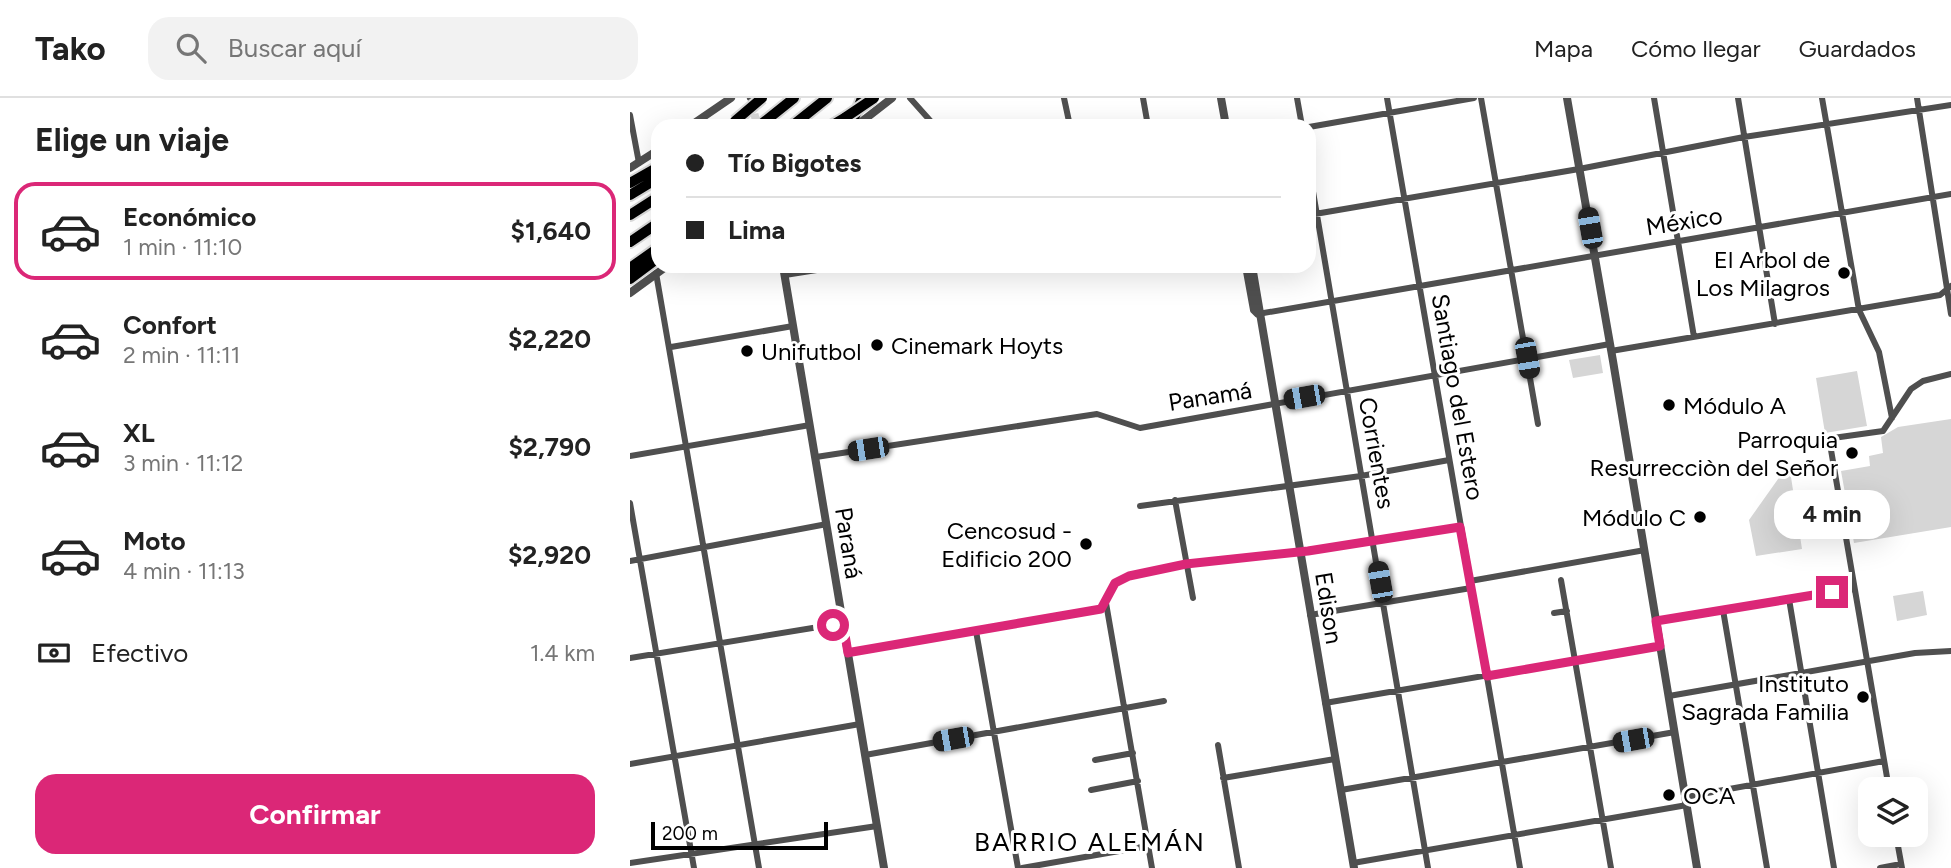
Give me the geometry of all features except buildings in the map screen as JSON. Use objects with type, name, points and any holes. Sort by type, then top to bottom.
[{"type":"highway","points":[[736,119],[755,98]]},
{"type":"highway","points":[[768,119],[794,98]]},
{"type":"highway","points":[[801,119],[827,98]]},
{"type":"highway","points":[[853,119],[862,98]]},
{"type":"highway","points":[[855,119],[874,98]]},
{"type":"highway","points":[[630,183],[651,171]]},
{"type":"highway","points":[[630,195],[651,182]]},
{"type":"highway","points":[[630,215],[651,202]]},
{"type":"highway","points":[[630,242],[651,228]]},
{"type":"highway","points":[[630,268],[651,253]]},
{"type":"highway","points":[[630,279],[651,263]]},
{"type":"street","points":[[700,119],[731,98]]},
{"type":"street","points":[[858,119],[892,98]]},
{"type":"street","points":[[910,98],[929,119]]},
{"type":"street","points":[[1064,98],[1068,119]]},
{"type":"street","points":[[1143,98],[1147,119]]},
{"type":"street","points":[[1221,98],[1225,119]]},
{"type":"street","points":[[1297,98],[1301,119]]},
{"type":"street","name":"Santiago del Estero","points":[[1387,98],[1520,868]]},
{"type":"street","points":[[1316,126],[1474,98]]},
{"type":"street","points":[[1481,98],[1538,424]]},
{"type":"street","points":[[1567,98],[1697,868]]},
{"type":"street","points":[[1654,98],[1694,337]]},
{"type":"street","points":[[1738,98],[1775,324]]},
{"type":"street","points":[[1822,98],[1859,310],[1879,352],[1892,418]]},
{"type":"street","points":[[1917,98],[1951,314]]},
{"type":"street","points":[[1316,214],[1579,169],[1744,137],[1951,105]]},
{"type":"street","points":[[630,115],[639,163]]},
{"type":"street","points":[[630,168],[651,155]]},
{"type":"street","name":"México","points":[[1258,314],[1951,194]]},
{"type":"street","name":"Corrientes","points":[[1316,228],[1332,301],[1428,868]]},
{"type":"street","name":"Paraná","points":[[784,273],[884,868]]},
{"type":"street","name":"Edison","points":[[1247,273],[1254,310],[1258,314]]},
{"type":"street","name":"Edison","points":[[1253,273],[1260,309],[1258,314],[1341,790],[1351,866]]},
{"type":"street","points":[[630,293],[656,274],[671,347],[759,868]]},
{"type":"street","name":"Panamá","points":[[816,457],[1097,414],[1140,428],[1527,358],[1694,337],[1859,310],[1940,295],[1949,288]]},
{"type":"street","points":[[671,347],[793,326]]},
{"type":"street","points":[[1887,777],[1830,444],[1833,439],[1883,431],[1904,396],[1917,384],[1951,374]]},
{"type":"street","points":[[630,456],[810,425]]},
{"type":"street","points":[[1140,506],[1362,476],[1449,460]]},
{"type":"street","points":[[1175,500],[1193,598]]},
{"type":"street","points":[[630,503],[694,868]]},
{"type":"street","points":[[630,561],[827,524]]},
{"type":"street","points":[[848,653],[1101,609],[1119,579],[1186,564],[1300,552],[1460,527]]},
{"type":"street","points":[[1310,615],[1383,603],[1645,550]]},
{"type":"street","points":[[1561,580],[1611,868]]},
{"type":"street","points":[[1656,621],[1854,589]]},
{"type":"street","points":[[1789,599],[1834,868]]},
{"type":"street","points":[[1106,603],[1152,868]]},
{"type":"street","points":[[1723,610],[1767,868]]},
{"type":"street","points":[[1554,612],[1567,611]]},
{"type":"street","points":[[630,658],[843,623]]},
{"type":"street","points":[[976,631],[1020,868],[1148,846]]},
{"type":"street","points":[[1325,703],[1660,646]]},
{"type":"street","points":[[1669,696],[1915,653],[1951,651]]},
{"type":"street","points":[[865,755],[1164,701]]},
{"type":"street","points":[[630,764],[860,724]]},
{"type":"street","points":[[1341,790],[1675,732]]},
{"type":"street","points":[[1218,745],[1239,868]]},
{"type":"street","points":[[1095,760],[1133,752]]},
{"type":"street","points":[[1223,778],[1335,759]]},
{"type":"street","points":[[1351,866],[1603,820],[1753,786],[1884,761]]},
{"type":"street","points":[[1091,790],[1138,781]]},
{"type":"street","points":[[630,863],[877,826]]},
{"type":"street","points":[[1880,868],[1902,866],[1898,847]]},
{"type":"shaded area","points":[[1600,355],[1603,373],[1573,378],[1569,360]]},
{"type":"shaded area","points":[[1857,371],[1867,426],[1825,433],[1816,378]]},
{"type":"shaded area","points":[[1951,419],[1951,527],[1854,543],[1841,471],[1870,466],[1869,456],[1883,453],[1881,437],[1898,427]]},
{"type":"shaded area","points":[[1783,472],[1791,477],[1802,549],[1756,556],[1749,520]]},
{"type":"shaded area","points":[[1923,591],[1927,615],[1897,621],[1893,596]]},
{"type":"tunnel","points":[[752,102],[756,119]]},
{"type":"place","name":"El Arbol de Los Milagros","points":[[1844,273]]},
{"type":"place","name":"Cinemark Hoyts","points":[[877,345]]},
{"type":"place","name":"Unifutbol","points":[[747,351]]},
{"type":"place","name":"Módulo A","points":[[1669,405]]},
{"type":"place","name":"Parroquia Resurrecciòn del Señor","points":[[1852,453]]},
{"type":"place","name":"Módulo C","points":[[1700,517]]},
{"type":"place","name":"Cencosud - Edificio 200","points":[[1086,544]]},
{"type":"place","name":"Instituto Sagrada Familia","points":[[1863,697]]},
{"type":"place","name":"OCA","points":[[1669,795]]},
{"type":"district","name":"BARRIO ALEMÁN","points":[[1090,842]]},
{"type":"route","points":[[833,625],[843,623],[848,653],[1101,609],[1119,579],[1186,564],[1308,551],[1460,527],[1487,676],[1660,646],[1656,621],[1832,592]]}]
